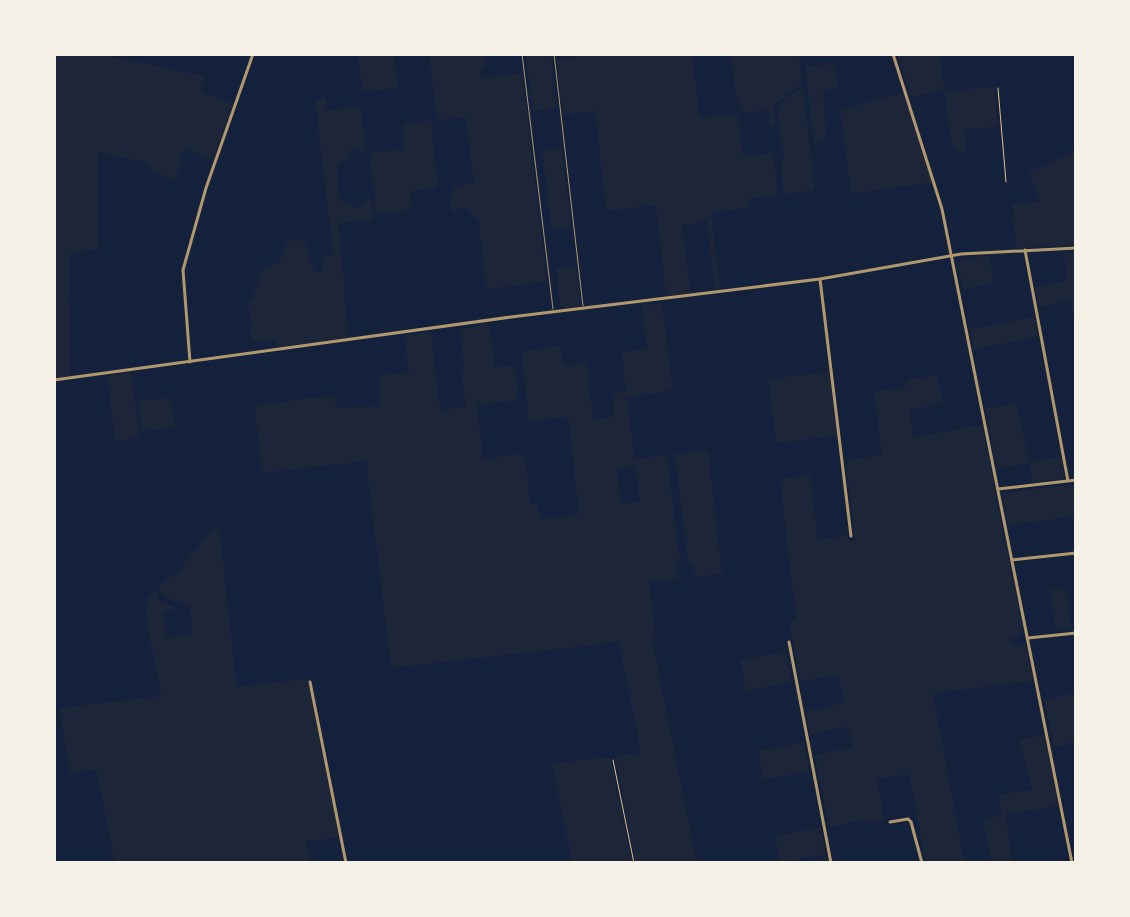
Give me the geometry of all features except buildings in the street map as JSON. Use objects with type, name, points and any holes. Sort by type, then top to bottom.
[{"type":"street","points":[[190,362],[183,270],[206,188],[253,54]]},
{"type":"street","points":[[893,54],[937,185],[1072,863]]},
{"type":"street","points":[[54,380],[820,279],[952,256],[1076,248]]},
{"type":"street","points":[[1025,250],[1068,481]]},
{"type":"street","points":[[820,279],[851,536]]},
{"type":"street","points":[[998,489],[1076,480]]},
{"type":"street","points":[[1012,560],[1076,553]]},
{"type":"street","points":[[1028,638],[1076,633]]},
{"type":"street","points":[[789,642],[831,863]]},
{"type":"street","points":[[310,682],[346,863]]},
{"type":"street","points":[[890,822],[908,819],[911,822],[922,863]]},
{"type":"lane","points":[[522,54],[554,312]]},
{"type":"lane","points":[[554,54],[583,308]]},
{"type":"path","points":[[998,88],[1006,182]]},
{"type":"path","points":[[613,760],[634,863]]},
{"type":"shaded area","points":[[54,54],[99,54],[205,76],[201,92],[233,103],[213,160],[185,149],[175,180],[148,170],[149,163],[98,153],[98,249],[69,254],[71,376],[54,378]]},
{"type":"shaded area","points":[[358,54],[415,54],[394,57],[398,88],[362,92]]},
{"type":"shaded area","points":[[429,54],[484,54],[486,68],[480,69],[482,78],[522,73],[547,282],[486,289],[478,218],[472,217],[467,209],[460,208],[454,213],[450,208],[453,186],[474,183],[466,117],[437,120]]},
{"type":"shaded area","points":[[526,54],[551,54],[557,108],[533,111]]},
{"type":"shaded area","points":[[588,54],[692,54],[700,117],[738,114],[743,156],[773,153],[778,195],[748,199],[749,208],[711,213],[720,289],[715,290],[707,219],[682,225],[691,293],[666,296],[656,205],[606,211],[595,111],[563,115],[556,60]]},
{"type":"shaded area","points":[[731,54],[799,54],[802,84],[774,106],[776,125],[770,126],[768,110],[742,113],[735,93]]},
{"type":"shaded area","points":[[897,54],[940,54],[944,90],[911,97]]},
{"type":"shaded area","points":[[835,64],[838,89],[823,91],[826,135],[823,142],[814,145],[805,67]]},
{"type":"shaded area","points":[[995,87],[998,126],[964,130],[966,151],[960,154],[951,141],[945,91]]},
{"type":"shaded area","points":[[803,88],[815,190],[784,194],[781,164],[785,153],[781,147],[778,109],[786,98]]},
{"type":"shaded area","points":[[903,92],[932,182],[851,194],[840,110]]},
{"type":"shaded area","points":[[325,98],[327,110],[361,107],[366,151],[352,147],[349,158],[337,163],[339,197],[357,208],[371,196],[373,219],[339,223],[348,337],[279,347],[275,340],[252,341],[248,301],[251,302],[263,267],[280,262],[285,243],[304,241],[317,273],[322,270],[321,258],[333,255],[315,100]]},
{"type":"shaded area","points":[[431,120],[438,188],[410,192],[412,210],[376,214],[370,153],[404,149],[402,124]]},
{"type":"shaded area","points":[[562,148],[571,227],[551,229],[542,150]]},
{"type":"shaded area","points":[[1076,151],[1076,245],[1016,248],[1012,204],[1040,201],[1028,172]]},
{"type":"shaded area","points":[[1076,251],[1074,320],[1070,301],[1039,307],[1035,287],[1066,281],[1064,252]]},
{"type":"shaded area","points":[[989,256],[994,283],[963,289],[958,264],[962,258]]},
{"type":"shaded area","points":[[576,267],[579,307],[565,309],[560,305],[556,269]]},
{"type":"shaded area","points":[[662,304],[673,390],[627,398],[635,459],[667,455],[680,563],[676,567],[677,579],[649,582],[656,637],[652,638],[697,863],[636,863],[615,756],[641,753],[619,642],[391,668],[366,461],[262,473],[255,411],[255,405],[334,395],[336,408],[381,406],[378,376],[409,372],[404,336],[431,332],[440,410],[466,407],[459,330],[489,323],[495,367],[515,365],[518,400],[477,405],[483,458],[525,454],[530,504],[538,503],[540,519],[579,515],[568,417],[529,421],[521,351],[560,346],[563,366],[587,363],[593,419],[614,417],[612,393],[626,392],[622,352],[647,349],[642,306]],"holes":[[[635,466],[640,502],[621,504],[617,469]]]},
{"type":"shaded area","points":[[1034,317],[1038,337],[974,349],[970,329]]},
{"type":"shaded area","points":[[132,372],[139,438],[115,441],[107,376]]},
{"type":"shaded area","points":[[829,372],[837,436],[776,443],[768,379]]},
{"type":"shaded area","points":[[937,375],[943,403],[910,410],[913,438],[982,424],[1023,631],[1019,636],[1010,638],[1012,645],[1026,646],[1033,681],[933,693],[964,860],[972,863],[926,863],[909,774],[877,780],[885,821],[867,824],[866,820],[829,827],[815,755],[852,747],[848,727],[810,734],[806,712],[844,703],[838,675],[800,682],[789,621],[796,619],[780,479],[810,475],[818,539],[848,533],[848,541],[855,541],[846,460],[882,455],[874,391],[906,388],[906,380]]},
{"type":"shaded area","points":[[171,398],[175,428],[142,431],[139,401]]},
{"type":"shaded area","points":[[1017,403],[1029,462],[1061,456],[1062,479],[1033,483],[1029,463],[997,469],[986,409]]},
{"type":"shaded area","points":[[708,450],[722,574],[693,577],[692,565],[688,561],[675,454]]},
{"type":"shaded area","points":[[1076,484],[1076,516],[1008,525],[1002,493]]},
{"type":"shaded area","points":[[219,527],[237,686],[308,679],[339,837],[306,842],[310,863],[115,863],[96,769],[70,773],[59,708],[161,696],[149,635],[148,598],[156,590],[159,599],[175,607],[175,611],[163,613],[166,637],[193,634],[189,605],[166,597],[160,593],[159,586],[181,568],[212,529]]},
{"type":"shaded area","points":[[1066,588],[1071,628],[1055,630],[1050,590]]},
{"type":"shaded area","points":[[786,652],[792,682],[746,691],[740,660]]},
{"type":"shaded area","points":[[1076,693],[1076,742],[1054,747],[1044,699]]},
{"type":"shaded area","points":[[1044,735],[1058,806],[1006,814],[1012,863],[975,863],[991,860],[983,821],[1002,814],[998,794],[1032,790],[1019,740]]},
{"type":"shaded area","points":[[804,742],[809,771],[763,780],[758,751]]},
{"type":"shaded area","points":[[610,757],[632,863],[572,863],[552,763]]},
{"type":"shaded area","points":[[820,827],[826,854],[780,863],[775,836]]}]
